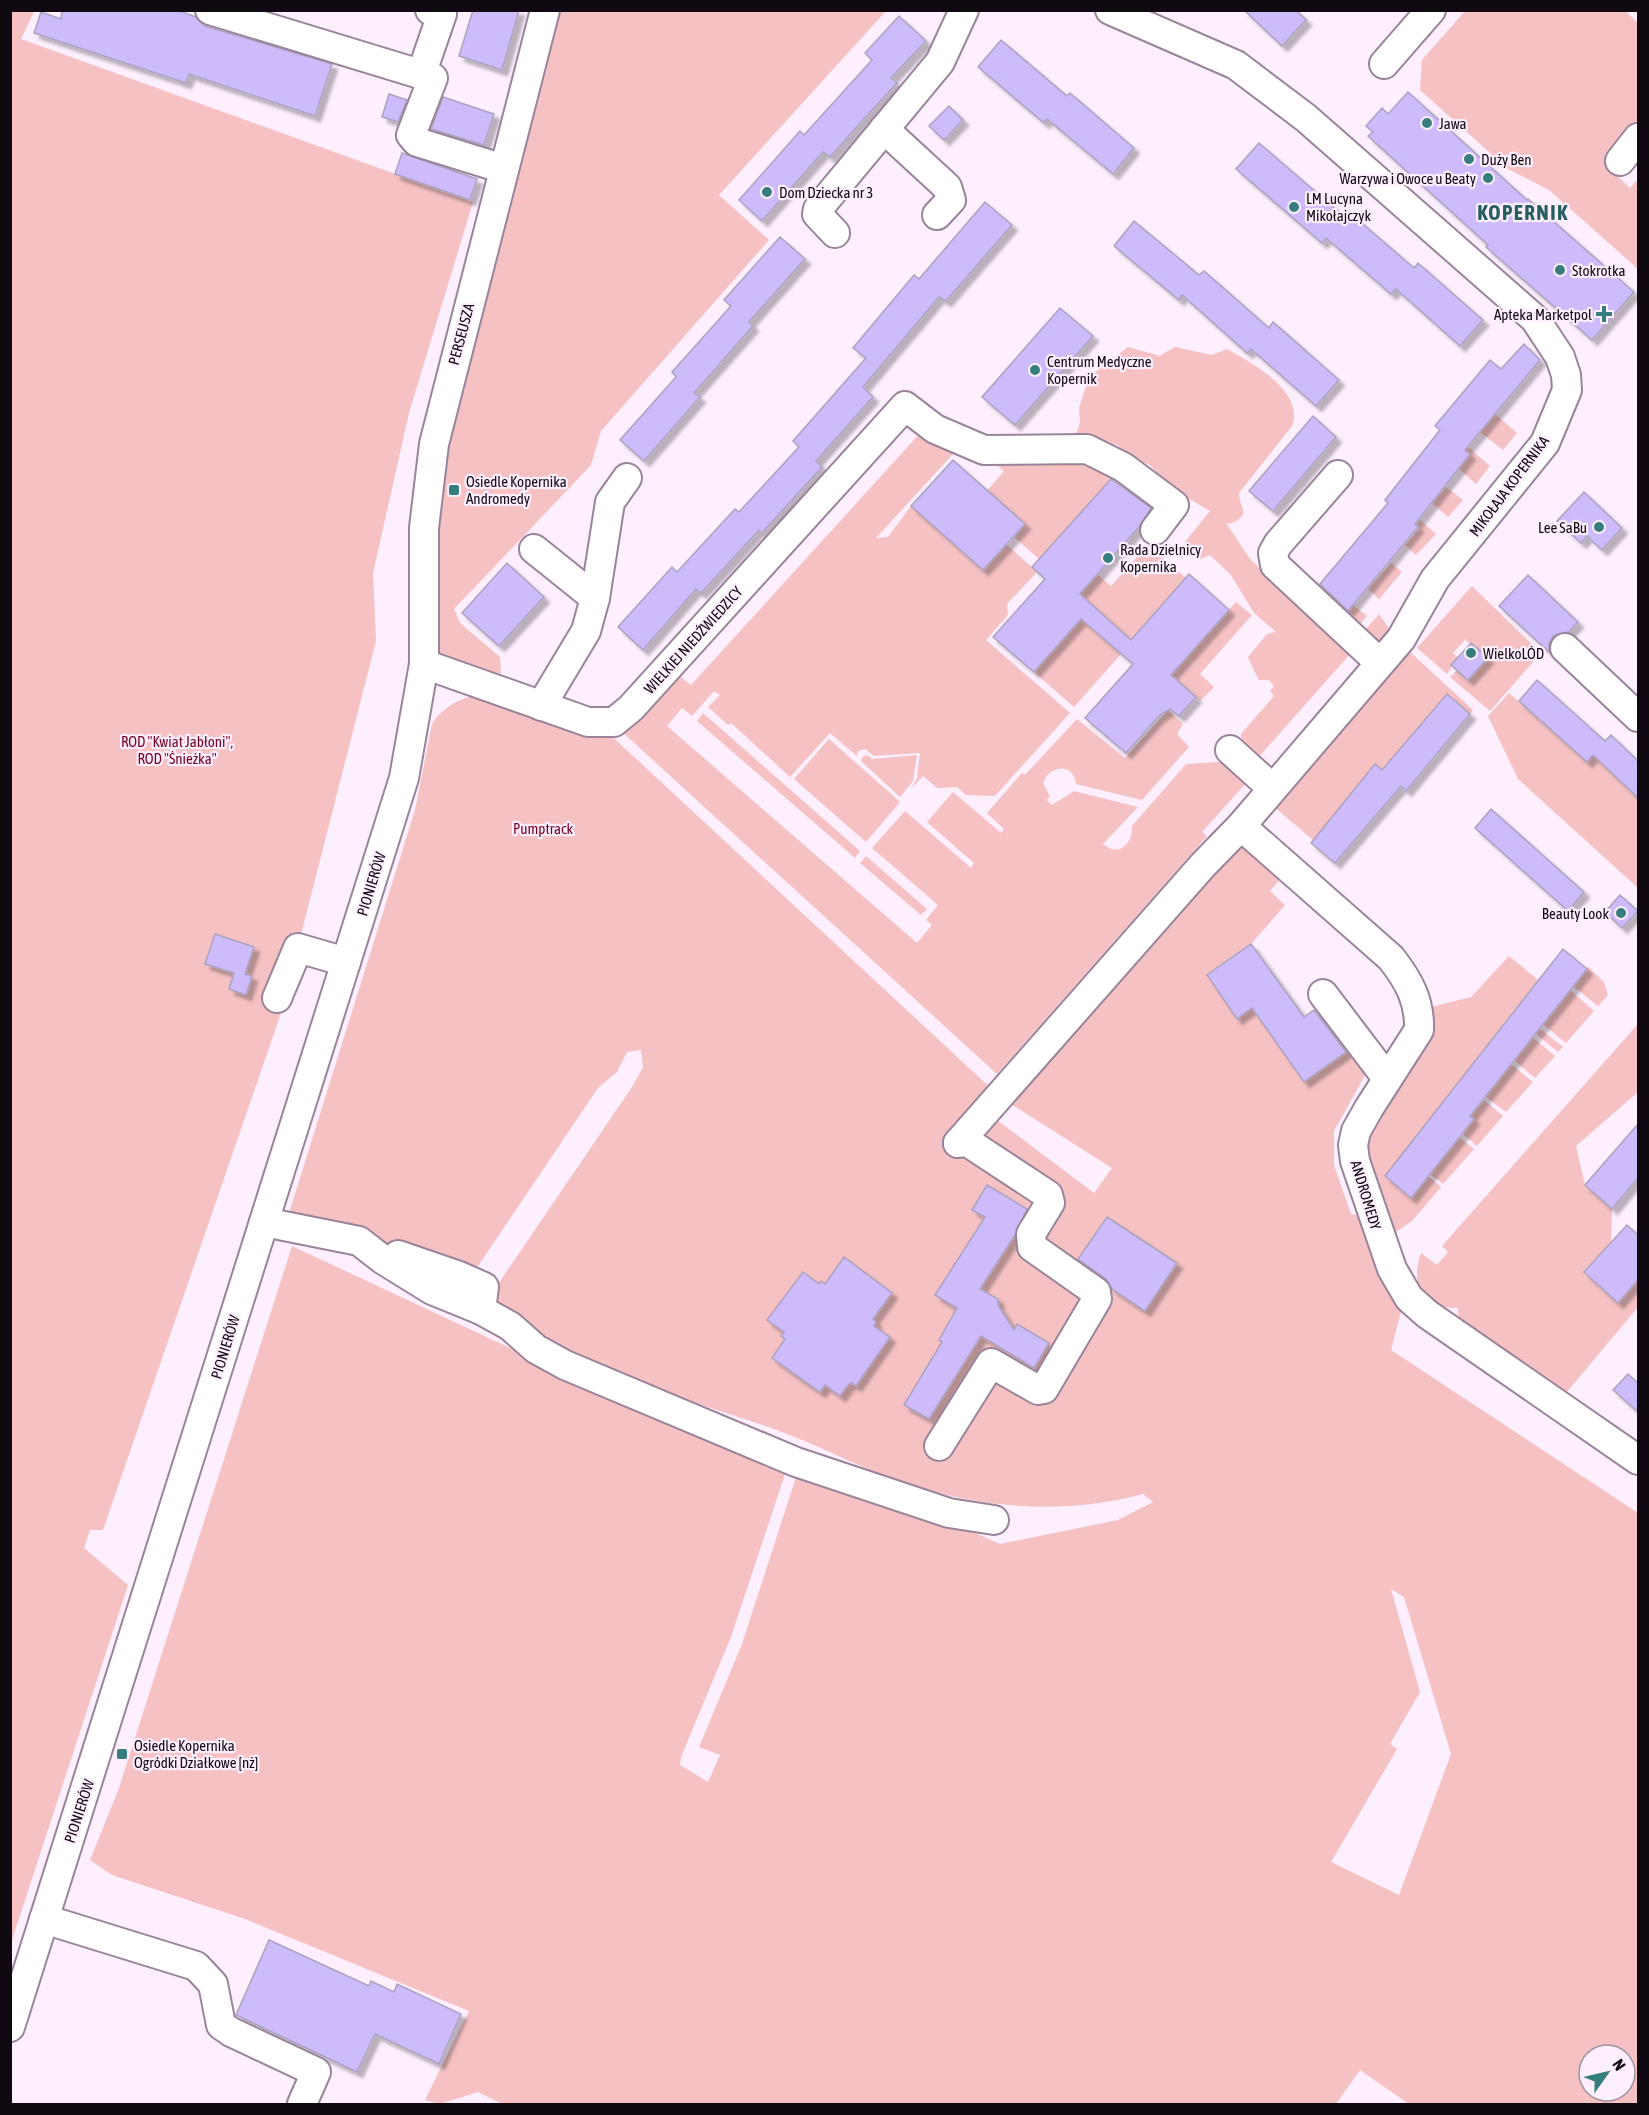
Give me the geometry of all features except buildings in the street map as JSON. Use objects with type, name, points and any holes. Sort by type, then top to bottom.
[{"type":"street","points":[[210,10],[433,78],[411,135],[417,142],[504,169]]},
{"type":"street","points":[[421,75],[442,14],[430,10]]},
{"type":"street","name":"PERSEUSZA","points":[[424,664],[424,528],[433,452],[545,10]]},
{"type":"street","points":[[835,233],[817,214],[818,209],[940,62],[964,10]]},
{"type":"street","name":"MIKOŁAJA KOPERNIKA","points":[[939,1446],[991,1363],[1038,1390],[1044,1389],[1098,1299],[1096,1292],[1032,1247],[1031,1234],[1050,1203],[1048,1195],[966,1141],[958,1143],[1203,865],[1241,826],[1401,639],[1435,579],[1545,443],[1567,390],[1566,375],[1560,357],[1535,319],[1306,118],[1236,65],[1110,10]]},
{"type":"street","points":[[1384,64],[1431,10]]},
{"type":"street","points":[[884,129],[947,187],[951,200],[937,215]]},
{"type":"street","points":[[1620,161],[1638,138]]},
{"type":"street","name":"WIELKIEJ NIEDŹWIEDZICY","points":[[424,664],[588,722],[607,723],[621,718],[669,668],[780,541],[905,406],[935,429],[984,450],[1087,449],[1106,457],[1174,505],[1155,530]]},
{"type":"street","points":[[1338,475],[1278,544],[1273,553],[1275,565],[1380,663]]},
{"type":"street","points":[[541,705],[586,631],[595,598],[610,502],[627,478]]},
{"type":"street","points":[[534,549],[595,598]]},
{"type":"street","points":[[1565,648],[1638,717]]},
{"type":"street","name":"PIONIERÓW","points":[[10,2026],[404,778],[424,664]]},
{"type":"street","points":[[1230,750],[1272,788]]},
{"type":"street","name":"ANDROMEDY","points":[[1241,826],[1391,958],[1406,978],[1416,997],[1420,1015],[1419,1030],[1369,1108],[1356,1131],[1353,1145],[1355,1161],[1383,1248],[1409,1298],[1458,1336],[1638,1460]]},
{"type":"street","points":[[277,998],[298,948],[346,962]]},
{"type":"street","points":[[1323,994],[1383,1072]]},
{"type":"street","points":[[264,1222],[359,1241],[459,1276],[484,1287],[481,1310],[510,1326],[536,1349],[566,1365],[796,1462],[949,1513],[994,1520]]},
{"type":"street","points":[[44,1919],[196,1965],[213,1984],[221,2025],[231,2032],[316,2072],[302,2104]]},
{"type":"green space","name":"ROD \"Kwiat Jabłoni\", ROD \"Śnieżka\"","points":[[35,10],[21,39],[473,202],[409,413],[373,573],[376,641],[281,1013],[103,1530],[90,1530],[84,1548],[128,1585],[11,1943],[10,11]]},
{"type":"green space","name":"Pumptrack","points":[[546,11],[886,11],[719,195],[769,240],[601,431],[591,465],[454,609],[460,623],[500,657],[501,672],[493,697],[604,729],[996,1093],[997,1120],[1094,1193],[1112,1168],[1011,1104],[1232,853],[1243,848],[1250,849],[1282,877],[1270,891],[1285,905],[1251,944],[1207,975],[1237,1018],[1252,1008],[1304,1082],[1355,1046],[1368,1070],[1334,1131],[1334,1165],[1351,1214],[1364,1216],[1403,1304],[1391,1350],[1638,1513],[1638,2104],[1409,2104],[1360,2070],[1336,2104],[502,2104],[478,2092],[440,2104],[425,2100],[469,2011],[245,1919],[112,1875],[90,1860],[119,1788],[292,1246],[664,1420],[787,1468],[731,1637],[681,1757],[680,1765],[708,1782],[720,1755],[699,1747],[742,1644],[797,1474],[918,1508],[1000,1544],[1118,1520],[1153,1502],[1143,1494],[1105,1502],[1068,1506],[1030,1506],[956,1497],[919,1487],[883,1475],[777,1430],[633,1380],[564,1349],[498,1311],[494,1290],[632,1087],[643,1067],[641,1050],[627,1052],[617,1072],[598,1088],[474,1272],[285,1226],[415,810],[432,724],[450,706],[473,696],[424,664],[424,528]],"holes":[[[1107,1217],[1177,1264],[1145,1311],[1075,1264]],[[1391,1589],[1404,1597],[1451,1754],[1399,1895],[1331,1862],[1397,1749],[1390,1744],[1420,1692]]]},
{"type":"green space","points":[[1465,11],[1626,11],[1638,23],[1638,129],[1609,169],[1630,188],[1636,181],[1638,183],[1638,269],[1549,190],[1508,169],[1420,90],[1422,60]]},
{"type":"green space","points":[[1128,347],[1160,356],[1175,347],[1212,355],[1227,349],[1262,370],[1284,390],[1291,401],[1294,413],[1292,426],[1239,493],[1243,511],[1241,517],[1230,524],[1226,523],[1250,559],[1351,653],[1256,760],[1242,746],[1241,734],[1274,696],[1270,691],[1274,686],[1269,680],[1259,680],[1248,657],[1267,634],[1276,632],[1254,613],[1231,575],[1210,555],[1198,560],[1185,542],[1210,511],[1171,488],[1150,465],[1135,459],[1117,445],[1106,441],[1083,444],[1074,439],[1080,423],[1079,408],[1089,377]]},
{"type":"green space","points":[[1495,414],[1517,433],[1503,450],[1480,432]]},
{"type":"green space","points":[[923,430],[955,445],[954,453],[876,538],[888,537],[911,506],[983,570],[1006,544],[1037,572],[1007,604],[1008,615],[986,640],[1070,713],[995,796],[966,795],[957,787],[937,788],[923,776],[911,789],[917,778],[920,753],[874,756],[865,749],[858,751],[857,756],[830,733],[790,777],[731,723],[728,725],[708,707],[720,695],[714,691],[692,716],[682,708],[667,726],[917,943],[932,925],[926,920],[938,905],[872,848],[905,811],[971,868],[974,863],[927,822],[953,792],[1001,833],[1004,829],[987,813],[1022,773],[1025,775],[1077,719],[1125,758],[1168,710],[1183,724],[1177,734],[1189,747],[1142,800],[1076,784],[1071,772],[1061,768],[1050,772],[1043,783],[1050,796],[1047,800],[1052,805],[1074,791],[1138,807],[1103,844],[1109,848],[1119,849],[1124,847],[1130,838],[1132,826],[1186,764],[1235,761],[1247,782],[1202,832],[1207,836],[997,1074],[620,730],[669,668],[691,685]]},
{"type":"green space","points":[[1468,447],[1490,466],[1476,484],[1459,469],[1470,454],[1465,450]]},
{"type":"green space","points":[[1061,448],[1115,474],[1039,559],[1014,537],[1024,524],[987,491],[1004,471],[985,456]]},
{"type":"green space","points":[[1446,487],[1463,500],[1448,517],[1432,503]]},
{"type":"green space","points":[[1420,520],[1436,534],[1416,555],[1405,545],[1420,528],[1416,524]]},
{"type":"green space","points":[[1148,545],[1186,578],[1131,640],[1079,594],[1097,574],[1111,586]]},
{"type":"green space","points":[[1391,563],[1402,572],[1379,599],[1368,589]]},
{"type":"green space","points":[[1472,586],[1541,653],[1490,711],[1450,677],[1457,670],[1468,680],[1487,658],[1462,637],[1465,640],[1453,653],[1458,658],[1447,674],[1417,648]]},
{"type":"green space","points":[[1236,602],[1252,615],[1200,674],[1214,687],[1200,701],[1171,675]]},
{"type":"green space","points":[[1353,605],[1367,616],[1353,632],[1341,620]]},
{"type":"green space","points":[[1379,614],[1390,630],[1372,649],[1359,637]]},
{"type":"green space","points":[[1081,619],[1121,654],[1074,707],[1034,672]]},
{"type":"green space","points":[[1410,652],[1473,710],[1470,714],[1447,694],[1382,770],[1313,840],[1272,805]]},
{"type":"green space","points":[[1509,693],[1587,761],[1593,755],[1638,797],[1638,888],[1518,779],[1488,716]]},
{"type":"green space","points":[[703,713],[860,851],[855,858],[697,721]]},
{"type":"green space","points":[[829,739],[900,802],[866,842],[794,779]]},
{"type":"green space","points":[[867,755],[872,759],[917,755],[913,781],[900,797],[861,761],[862,757]]},
{"type":"green space","points":[[866,856],[927,909],[921,915],[860,863]]},
{"type":"green space","points":[[1509,956],[1538,980],[1385,1176],[1411,1198],[1428,1176],[1441,1187],[1412,1221],[1390,1236],[1359,1135],[1423,1009],[1471,997]]},
{"type":"green space","points":[[1588,967],[1604,982],[1608,995],[1598,1006],[1573,986]]},
{"type":"green space","points":[[1570,990],[1594,1011],[1566,1043],[1543,1024]]},
{"type":"green space","points":[[1638,1024],[1638,1092],[1576,1146],[1585,1185],[1612,1209],[1611,1243],[1585,1273],[1618,1303],[1638,1280],[1638,1307],[1561,1399],[1472,1341],[1458,1314],[1458,1308],[1435,1304],[1422,1292],[1418,1284],[1418,1264],[1421,1253],[1437,1265],[1448,1252],[1442,1246]]},
{"type":"green space","points":[[1539,1028],[1563,1047],[1558,1052],[1535,1033]]},
{"type":"green space","points":[[1532,1037],[1555,1056],[1535,1078],[1514,1060]]},
{"type":"green space","points":[[1511,1064],[1533,1082],[1506,1112],[1486,1097]]},
{"type":"green space","points":[[1484,1100],[1503,1116],[1477,1146],[1463,1134],[1474,1119],[1471,1116]]},
{"type":"green space","points":[[1459,1137],[1474,1149],[1443,1184],[1430,1174]]},
{"type":"place","name":"Jawa","points":[[1427,123]]},
{"type":"place","name":"Duży Ben","points":[[1469,159]]},
{"type":"place","name":"Warzywa i Owoce u Beaty","points":[[1488,178]]},
{"type":"place","name":"Dom Dziecka nr 3","points":[[767,192]]},
{"type":"place","name":"LM Lucyna Mikołajczyk","points":[[1294,207]]},
{"type":"place","name":"Stokrotka","points":[[1560,270]]},
{"type":"place","name":"Apteka Marketpol","points":[[1604,314]]},
{"type":"place","name":"Centrum Medyczne Kopernik","points":[[1035,370]]},
{"type":"place","name":"Osiedle Kopernika Andromedy","points":[[454,490]]},
{"type":"place","name":"Lee SaBu","points":[[1599,527]]},
{"type":"place","name":"Rada Dzielnicy Kopernika","points":[[1108,558]]},
{"type":"place","name":"WielkoLÓD","points":[[1471,653]]},
{"type":"place","name":"Beauty Look","points":[[1621,913]]},
{"type":"place","name":"Osiedle Kopernika Ogródki Działkowe [nż]","points":[[122,1754]]},
{"type":"district","name":"KOPERNIK","points":[[1523,212]]}]
